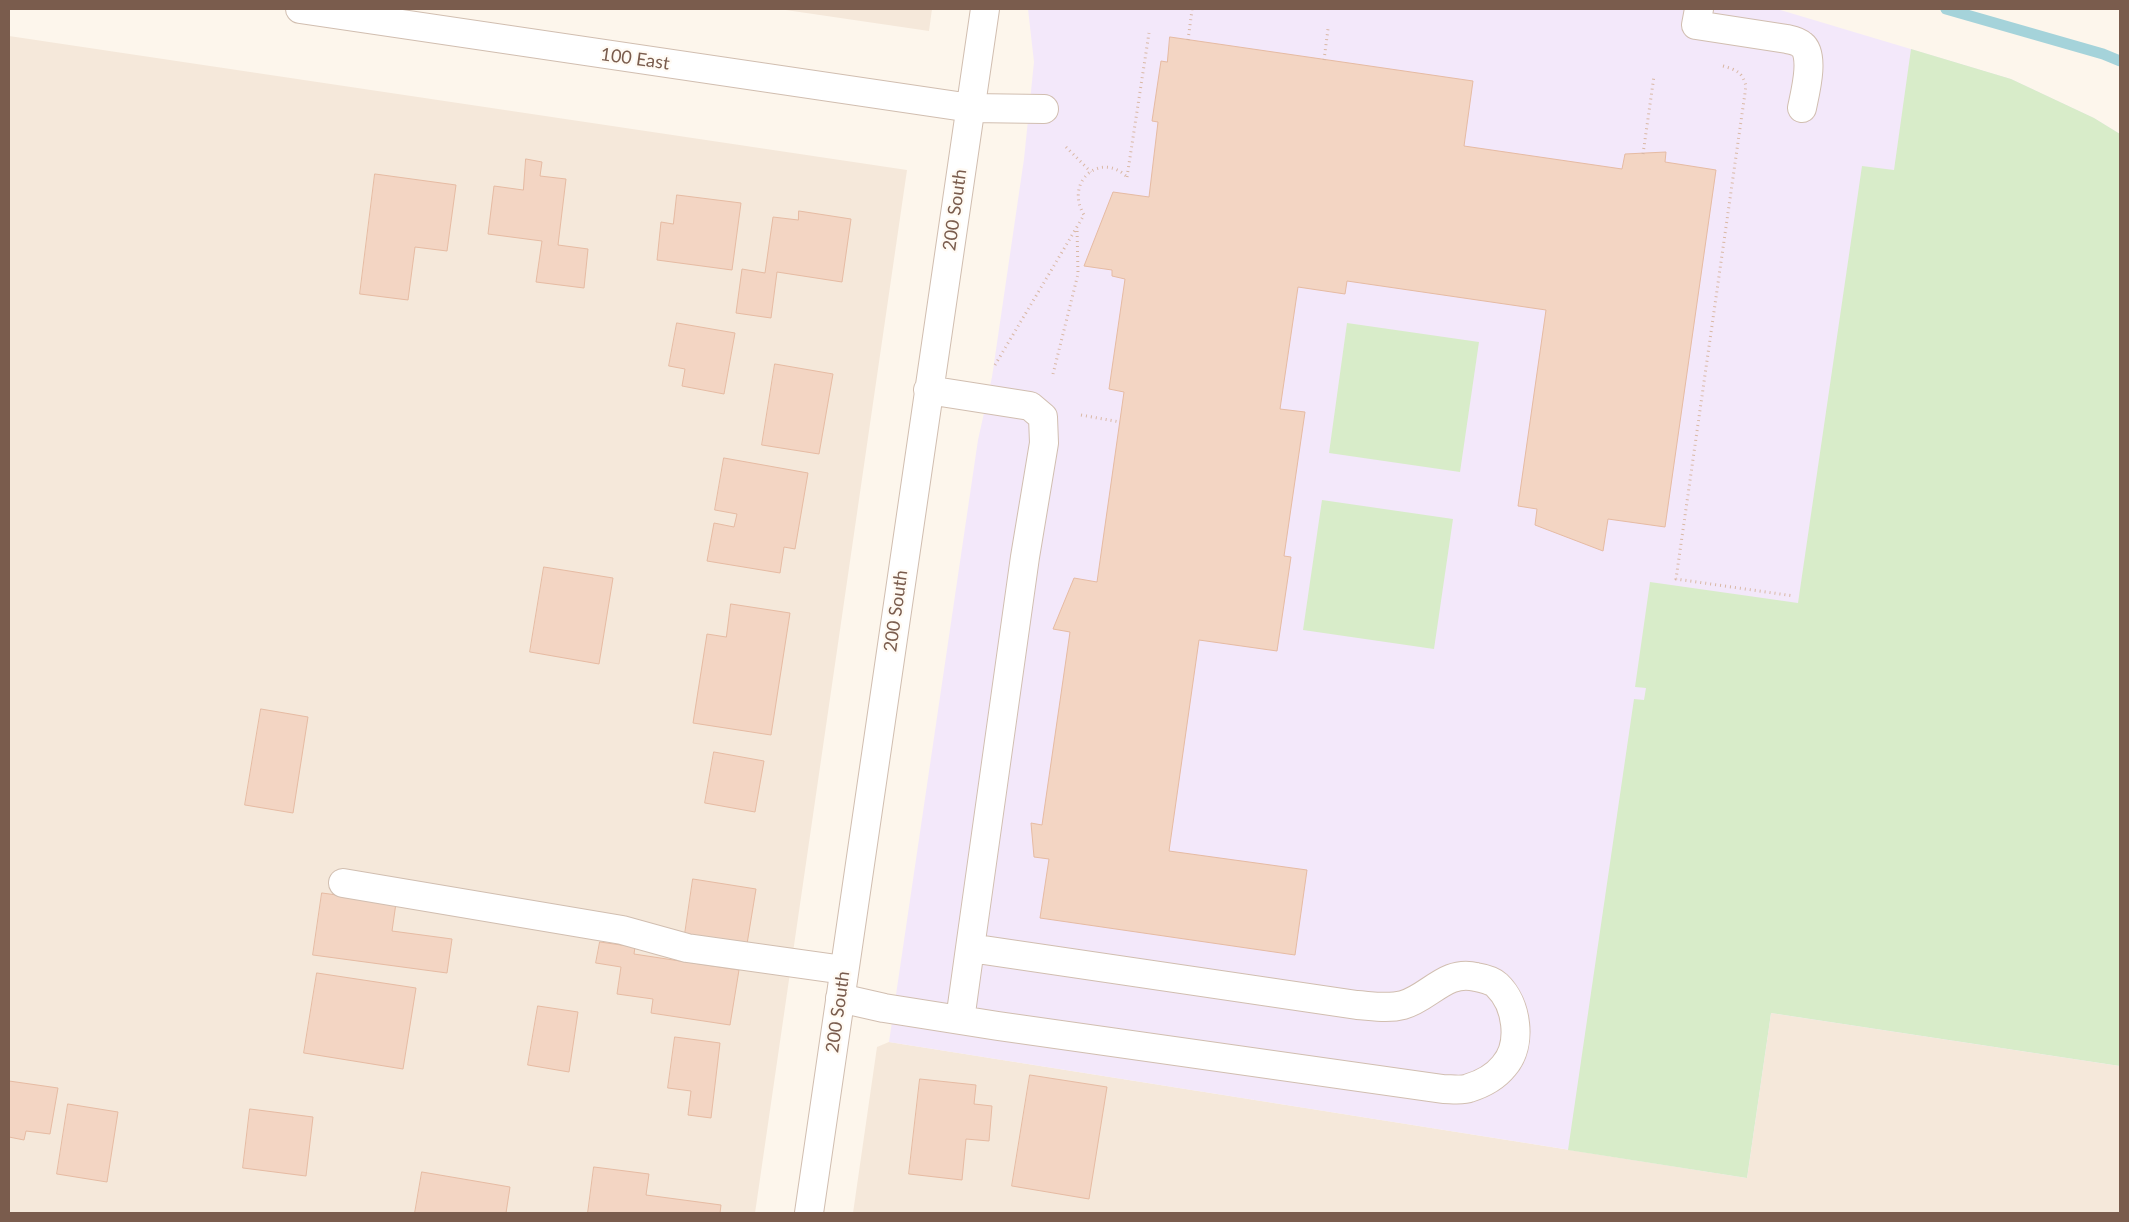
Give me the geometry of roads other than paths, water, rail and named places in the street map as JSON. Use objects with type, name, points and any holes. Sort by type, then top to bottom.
[{"type":"street","name":"100 East","points":[[300,9],[970,108],[1044,109]]},
{"type":"street","name":"200 South","points":[[809,1213],[985,9]]},
{"type":"street","points":[[1698,17],[1787,38],[1801,44],[1806,49],[1809,58],[1802,108]]},
{"type":"street","points":[[928,390],[1030,406],[1043,417],[1044,443],[1025,557],[960,1020]]},
{"type":"street","points":[[343,883],[622,930],[686,948],[844,970]]},
{"type":"street","points":[[840,998],[884,1008],[960,1020],[1443,1089],[1467,1089],[1490,1078],[1505,1065],[1515,1046],[1516,1021],[1508,1002],[1496,984],[1473,976],[1457,976],[1441,982],[1404,1005],[1385,1007],[1357,1005],[970,948]]},
{"type":"waterway","points":[[1946,9],[2103,54],[2120,61]]}]
